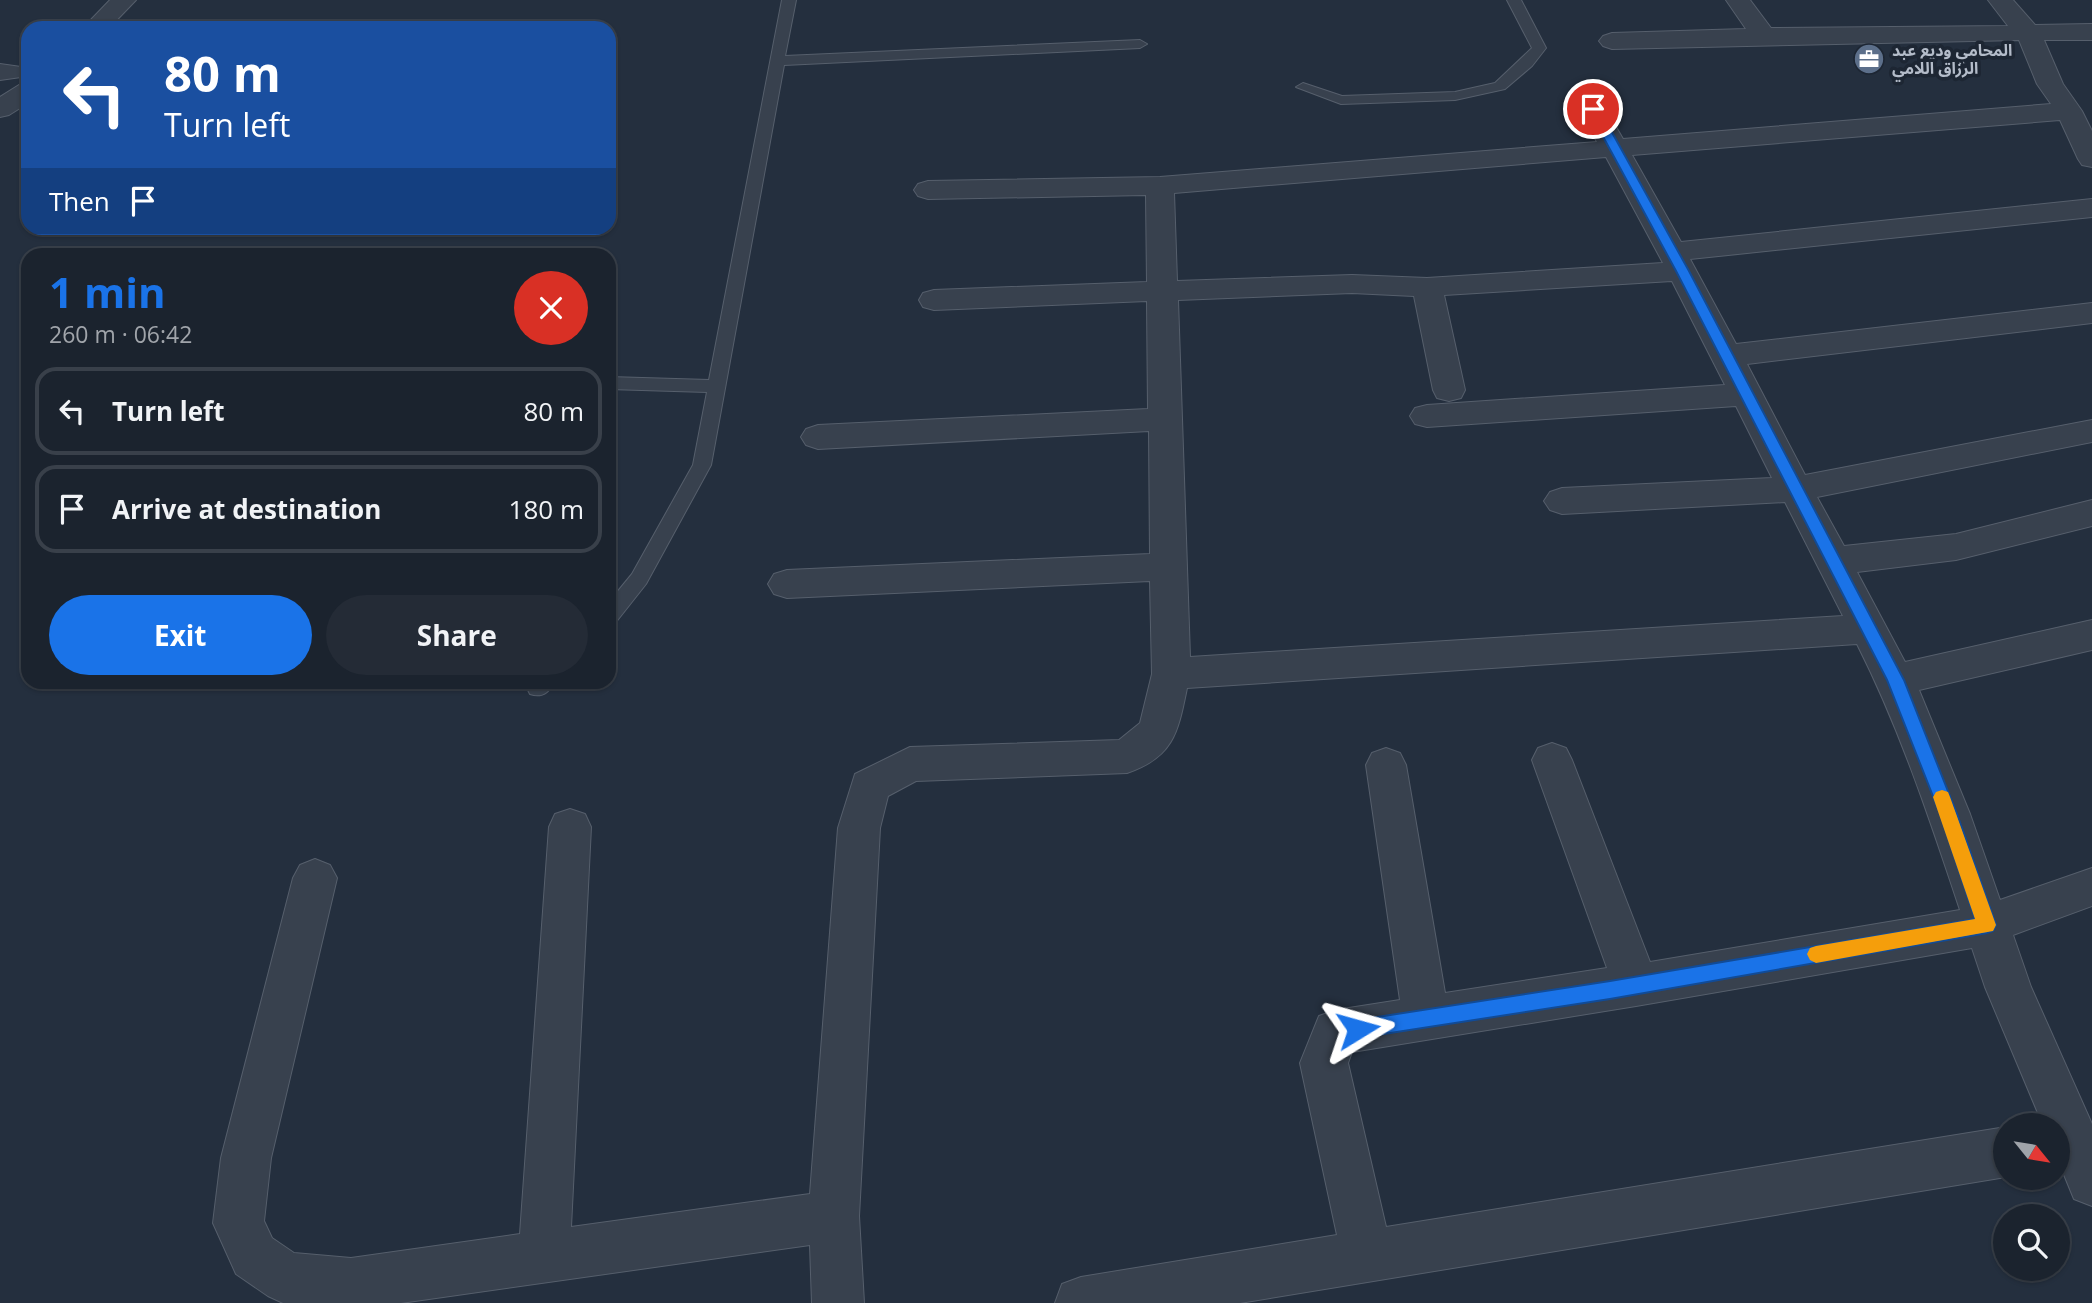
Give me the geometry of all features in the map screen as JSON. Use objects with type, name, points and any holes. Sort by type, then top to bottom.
[{"type":"street","points":[[102,21],[124,0]]},
{"type":"street","points":[[1738,0],[1763,36]]},
{"type":"street","points":[[2000,0],[2028,33],[2050,83],[2080,125],[2092,159]]},
{"type":"street","points":[[1612,41],[1763,36],[2092,32]]},
{"type":"street","points":[[0,109],[13,78]]},
{"type":"street","points":[[1593,109],[1677,261],[1895,680],[1949,814],[2008,987],[2079,1150]]},
{"type":"street","points":[[929,190],[1160,186],[1615,148],[2080,125]]},
{"type":"street","points":[[838,1303],[834,1216],[859,828],[870,786],[910,764],[1127,756],[1158,732],[1171,674],[1160,186]]},
{"type":"street","points":[[934,300],[1352,284],[1427,287],[1677,261],[2092,208]]},
{"type":"street","points":[[1427,287],[1449,390]]},
{"type":"street","points":[[1726,356],[2092,313]]},
{"type":"street","points":[[1427,416],[1746,394]]},
{"type":"street","points":[[818,437],[1166,419]]},
{"type":"street","points":[[1562,501],[1795,489],[2092,431]]},
{"type":"street","points":[[1833,561],[1956,547],[2092,513]]},
{"type":"street","points":[[787,584],[1170,567]]},
{"type":"street","points":[[1171,674],[1870,629]]},
{"type":"street","points":[[1895,680],[2092,635]]},
{"type":"street","points":[[1552,760],[1636,985]]},
{"type":"street","points":[[1386,765],[1426,1020]]},
{"type":"street","points":[[544,1258],[570,827]]},
{"type":"street","points":[[315,878],[246,1158],[238,1223],[254,1256],[286,1278],[351,1284],[834,1216]]},
{"type":"street","points":[[1367,1256],[1324,1063],[1336,1032],[1426,1020],[1987,925],[2092,887]]},
{"type":"street","points":[[1082,1303],[1993,1154]]},
{"type":"lane","points":[[616,607],[639,579],[702,465],[789,0]]},
{"type":"lane","points":[[1303,87],[1341,100],[1455,96],[1500,86],[1527,63],[1539,48],[1514,0]]},
{"type":"lane","points":[[778,61],[1140,44]]},
{"type":"lane","points":[[616,383],[716,386]]},
{"type":"slow traffic","points":[[1816,954],[1987,925],[1942,797]]},
{"type":"place","name":"المحامي وديع عبد الرزاق اللامي","points":[[1869,59]]},
{"type":"route","points":[[1358,1029],[1610,990],[1987,925],[1949,814],[1895,680],[1682,271],[1593,109]]}]
